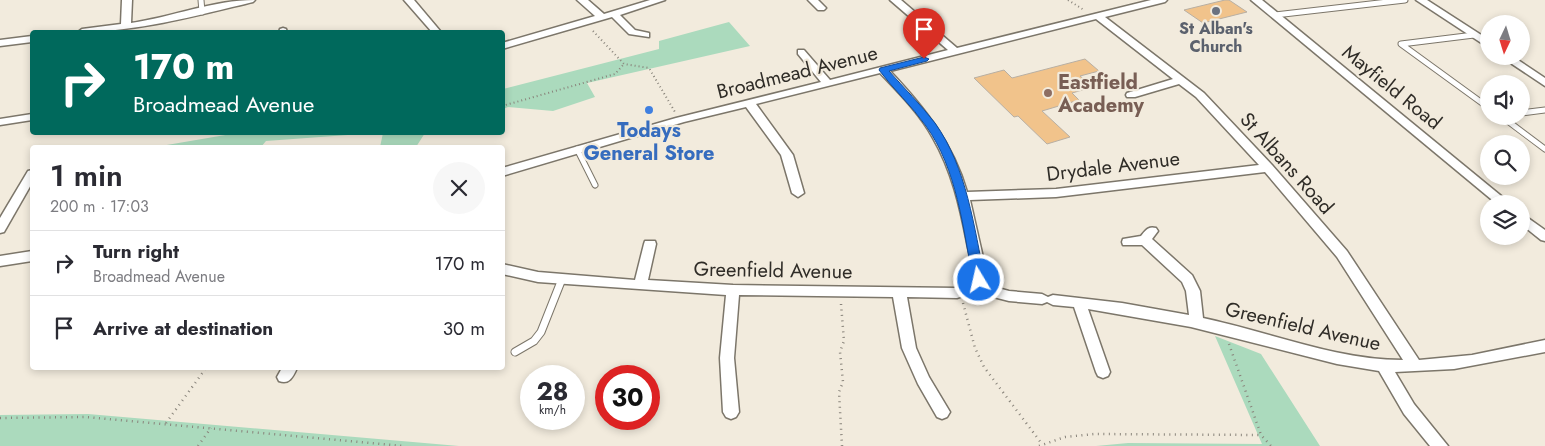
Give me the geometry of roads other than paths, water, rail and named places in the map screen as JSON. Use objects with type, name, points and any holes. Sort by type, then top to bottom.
[{"type":"street","points":[[126,27],[127,0]]},
{"type":"street","points":[[100,30],[126,27],[202,12],[250,0]]},
{"type":"street","points":[[409,0],[435,30]]},
{"type":"street","points":[[582,0],[602,17]]},
{"type":"street","points":[[505,45],[660,0]]},
{"type":"street","points":[[814,0],[821,8]]},
{"type":"street","points":[[895,0],[956,51]]},
{"type":"street","name":"Broadmead Avenue","points":[[505,171],[680,120],[1162,0]]},
{"type":"street","name":"Mayfield Road","points":[[1256,0],[1493,195]]},
{"type":"street","points":[[1421,0],[1480,39]]},
{"type":"street","points":[[614,14],[632,32],[646,35]]},
{"type":"street","name":"St Albans Road","points":[[1098,16],[1182,80],[1217,112],[1268,168],[1342,254],[1416,366]]},
{"type":"street","points":[[0,43],[30,39]]},
{"type":"street","points":[[801,52],[827,84]]},
{"type":"street","points":[[1519,65],[1543,80]]},
{"type":"street","points":[[883,70],[915,104],[940,139],[957,178],[980,275],[974,287]]},
{"type":"street","points":[[1131,95],[1182,80]]},
{"type":"street","points":[[750,103],[787,155],[798,193]]},
{"type":"street","points":[[0,122],[30,118]]},
{"type":"street","name":"Drydale Avenue","points":[[962,196],[1034,195],[1069,192],[1193,175],[1268,168]]},
{"type":"street","points":[[0,229],[30,177]]},
{"type":"street","points":[[1530,225],[1545,237]]},
{"type":"street","points":[[1128,242],[1148,236],[1187,279],[1193,291],[1196,323]]},
{"type":"street","points":[[640,285],[650,244]]},
{"type":"street","points":[[0,260],[30,256]]},
{"type":"street","name":"Greenfield Avenue","points":[[505,270],[522,275],[562,279],[733,290],[961,292],[974,287],[1009,296],[1079,303],[1223,328],[1332,358],[1383,365],[1416,366],[1460,362],[1545,346]]},
{"type":"street","points":[[731,412],[727,358],[733,290]]},
{"type":"street","points":[[899,292],[909,348],[923,380],[942,412]]},
{"type":"street","points":[[1079,303],[1103,372]]},
{"type":"street","points":[[1383,365],[1409,409],[1440,446]]},
{"type":"lane","points":[[201,0],[202,12]]},
{"type":"lane","points":[[1275,15],[1405,0]]},
{"type":"lane","points":[[1474,35],[1402,44],[1480,101]]},
{"type":"lane","points":[[1530,112],[1545,110]]},
{"type":"lane","points":[[1514,125],[1545,149]]},
{"type":"lane","points":[[577,149],[595,185]]},
{"type":"lane","points":[[515,352],[534,341],[541,332],[562,279]]},
{"type":"place","name":"St Alban's Church","points":[[1216,11]]},
{"type":"place","name":"Eastfield Academy","points":[[1048,93]]},
{"type":"place","name":"Todays General Store","points":[[649,110]]}]
